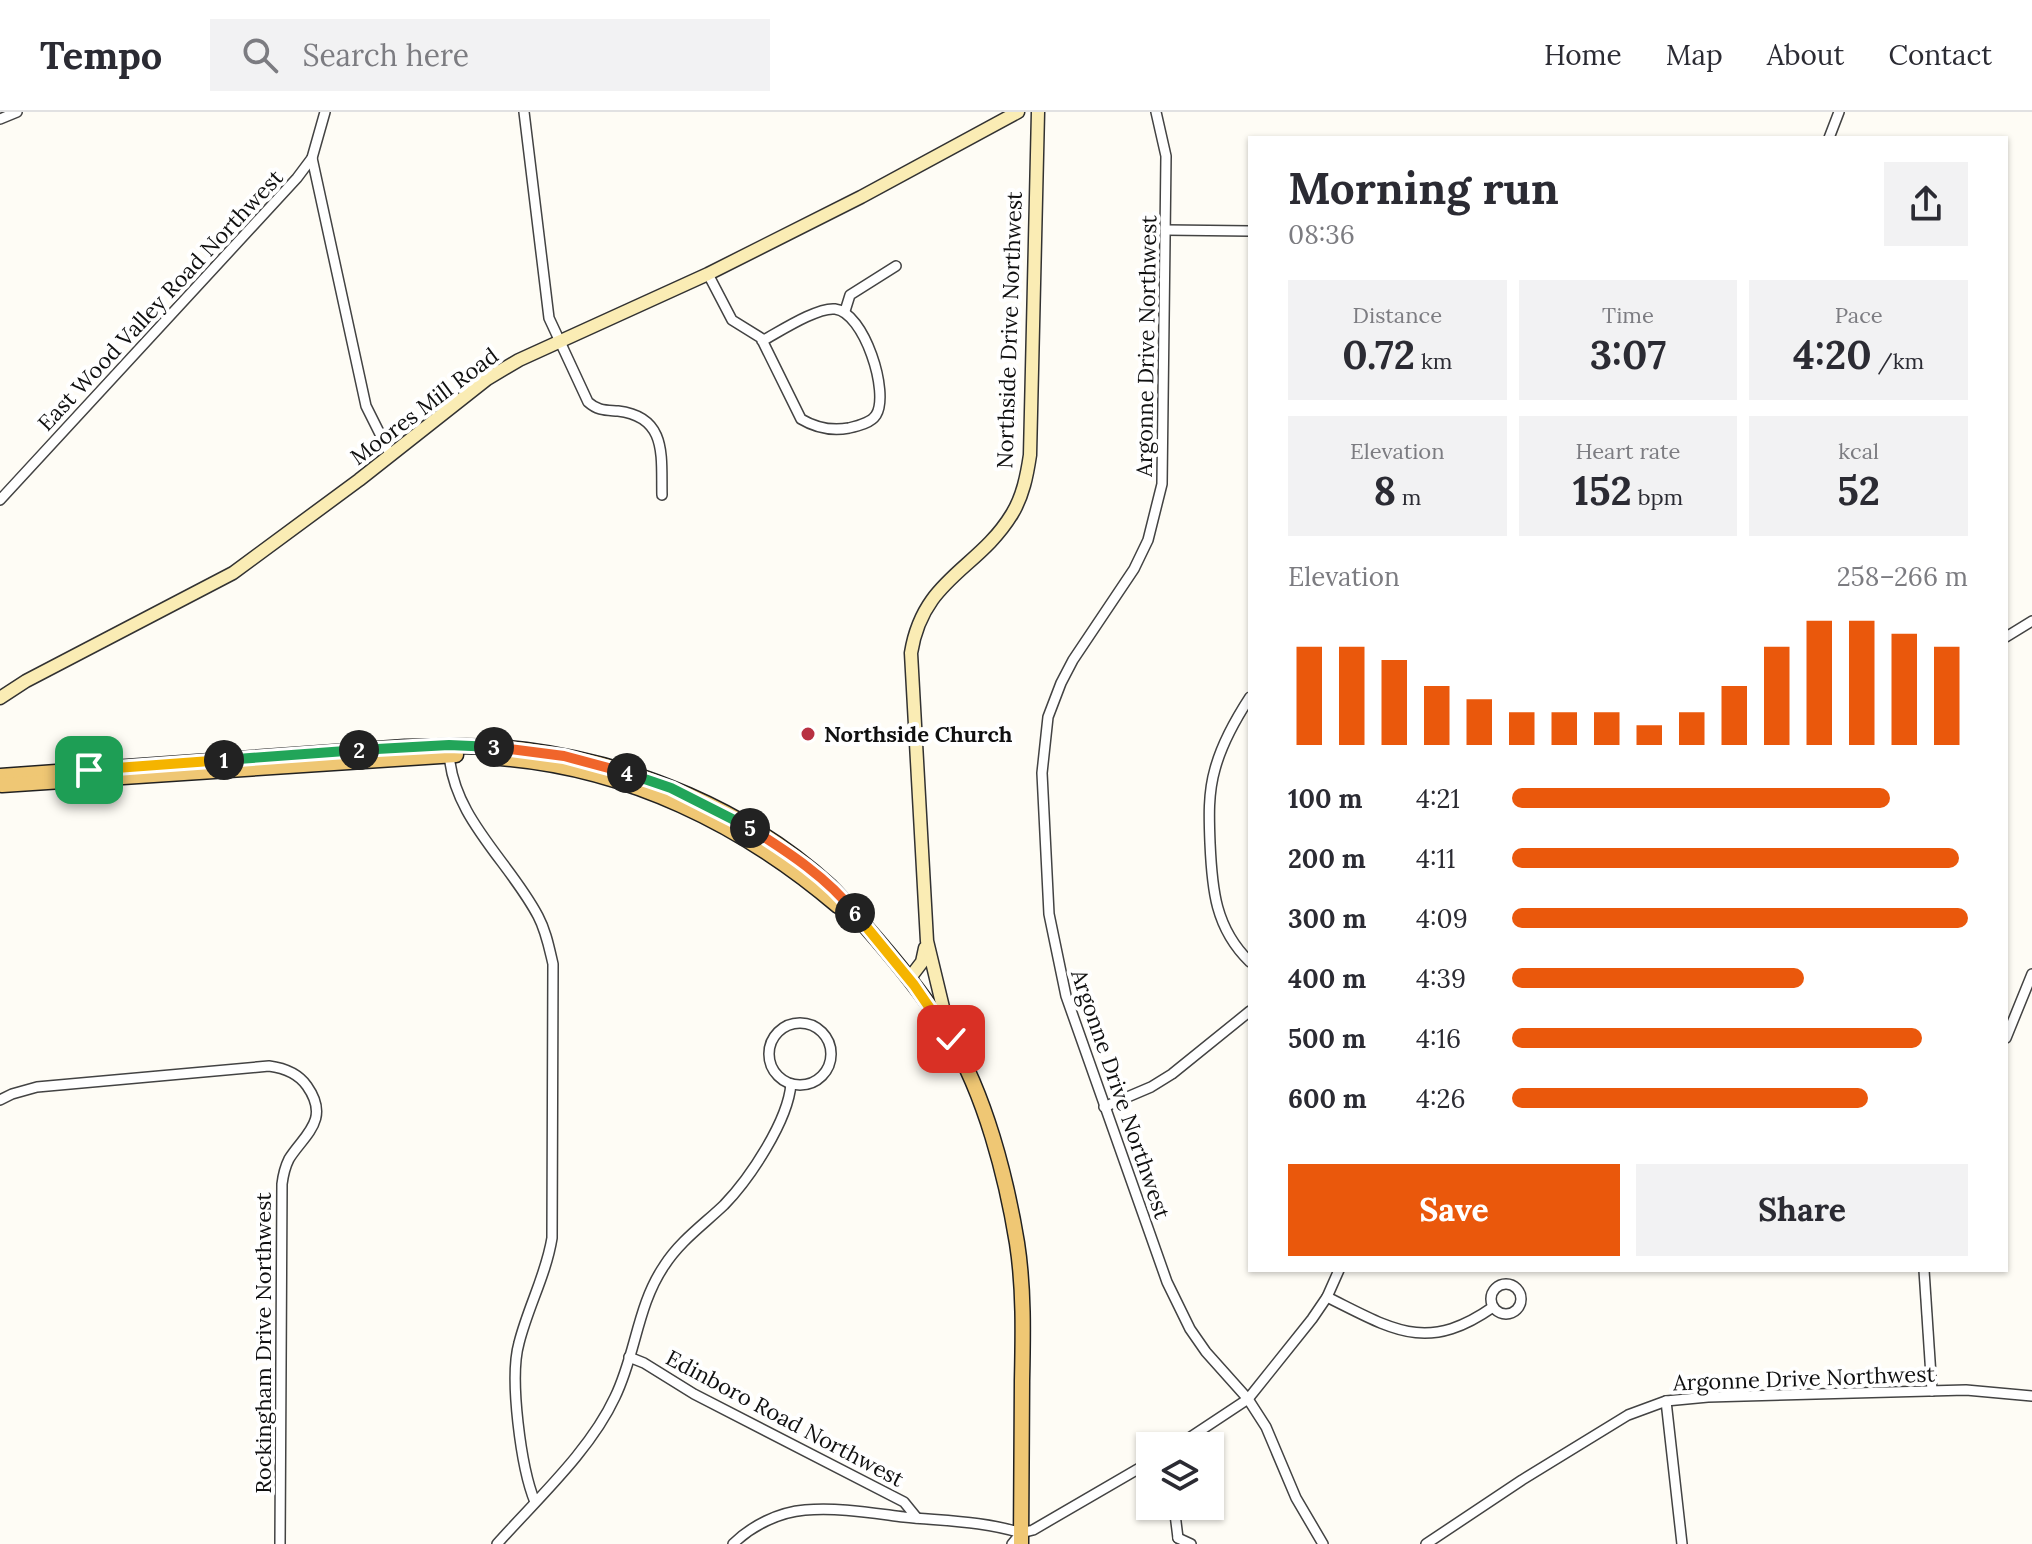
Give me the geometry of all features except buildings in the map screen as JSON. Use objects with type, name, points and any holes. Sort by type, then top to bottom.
[{"type":"main road","points":[[0,785],[449,750]]},
{"type":"main road","points":[[0,776],[449,750],[525,750],[564,756],[671,788],[730,817],[775,844],[828,884],[912,982]]},
{"type":"main road","name":"Northside Drive Northwest","points":[[912,982],[951,1039],[971,1082],[993,1141],[1017,1242],[1023,1311],[1018,1540]]},
{"type":"street","points":[[0,119],[17,112]]},
{"type":"street","name":"East Wood Valley Road Northwest","points":[[0,500],[297,178],[312,158],[325,112]]},
{"type":"street","points":[[524,112],[545,302],[558,342],[594,407],[637,417],[654,431],[662,451],[662,495]]},
{"type":"street","name":"Moores Mill Road","points":[[0,698],[26,681],[233,573],[391,456],[487,379],[519,360],[708,274],[861,197],[1018,112]]},
{"type":"street","name":"Northside Drive Northwest","points":[[951,1039],[927,941],[911,653],[917,626],[929,602],[1003,527],[1018,503],[1026,478],[1030,455],[1038,112]]},
{"type":"street","name":"Argonne Drive Northwest","points":[[1156,112],[1166,156],[1164,460],[1157,508],[1148,540],[1134,569],[1061,683],[1048,717],[1042,753],[1046,884],[1055,951],[1066,996],[1177,1305],[1206,1352],[1248,1399],[1266,1427],[1296,1498],[1323,1544]]},
{"type":"street","points":[[1830,136],[1839,112]]},
{"type":"street","points":[[312,158],[366,406],[391,456]]},
{"type":"street","points":[[1166,230],[1248,231]]},
{"type":"street","points":[[845,311],[850,295],[896,266]]},
{"type":"street","points":[[708,274],[732,320],[753,331],[762,341],[801,419],[829,429],[857,426],[877,414],[881,397],[869,345],[845,311],[833,308],[817,312],[762,341]]},
{"type":"street","points":[[2008,636],[2032,621]]},
{"type":"street","points":[[1248,700],[1224,742],[1211,785],[1209,817],[1214,899],[1227,934],[1248,960]]},
{"type":"street","points":[[449,750],[452,774],[484,838],[537,914],[553,964],[552,1238],[544,1278],[519,1341],[515,1370],[518,1417],[530,1490],[535,1502]]},
{"type":"street","name":"Northside Drive Northwest","points":[[912,982],[922,962],[927,941]]},
{"type":"street","points":[[912,982],[926,975],[931,962]]},
{"type":"street","points":[[2008,1033],[2032,974]]},
{"type":"street","points":[[1104,1107],[1151,1087],[1172,1074],[1248,1013]]},
{"type":"street","points":[[809,1024],[821,1031],[828,1041],[831,1053],[829,1064],[815,1081],[804,1085],[791,1084],[780,1078],[772,1068],[770,1044],[777,1033],[787,1026],[809,1024]]},
{"type":"street","name":"Rockingham Drive Northwest","points":[[0,1100],[37,1087],[269,1066],[292,1072],[310,1090],[315,1108],[314,1124],[307,1139],[290,1159],[282,1184],[280,1544]]},
{"type":"street","points":[[497,1544],[599,1425],[618,1392],[654,1281],[677,1249],[724,1205],[753,1168],[778,1123],[791,1084]]},
{"type":"street","points":[[1198,1432],[1248,1399],[1327,1297],[1338,1272]]},
{"type":"street","points":[[1924,1272],[1932,1391]]},
{"type":"street","points":[[1327,1297],[1388,1327],[1414,1333],[1449,1330],[1478,1318],[1493,1307]]},
{"type":"street","name":"Edinboro Road Northwest","points":[[629,1357],[694,1394],[904,1502],[917,1518]]},
{"type":"street","name":"Argonne Drive Northwest","points":[[1426,1544],[1628,1415],[1666,1401],[1708,1397],[1932,1391],[1993,1391],[2032,1396]]},
{"type":"street","points":[[1666,1401],[1682,1544]]},
{"type":"street","points":[[733,1544],[769,1520],[805,1510],[843,1510],[1003,1527],[1018,1540],[1136,1470]]},
{"type":"street","points":[[1176,1520],[1178,1538]]},
{"type":"street","points":[[1169,1544],[1178,1538]]},
{"type":"street","points":[[1178,1538],[1191,1544]]},
{"type":"place","name":"Northside Church","points":[[808,734]]},
{"type":"route","points":[[89,770],[449,745],[564,756],[642,777],[742,823],[828,884],[884,946],[926,1000],[951,1039]]}]
